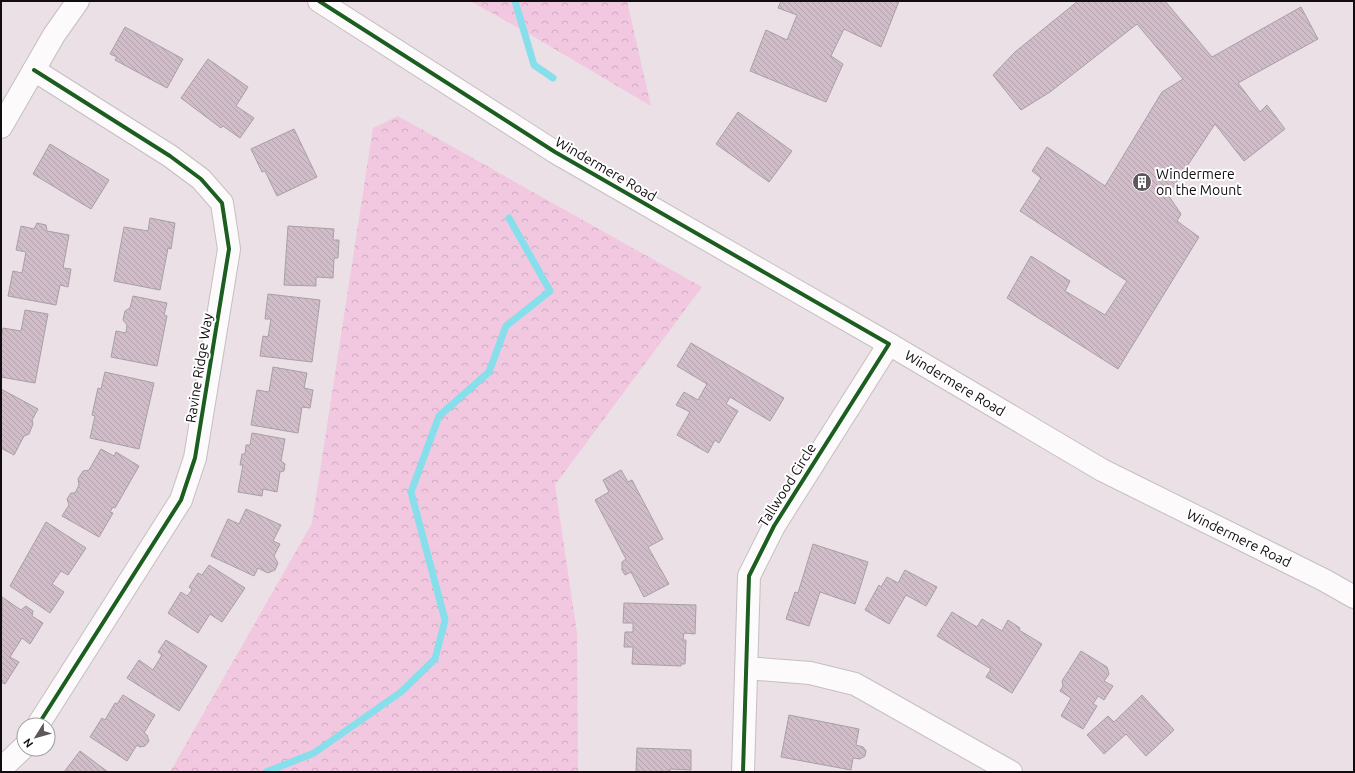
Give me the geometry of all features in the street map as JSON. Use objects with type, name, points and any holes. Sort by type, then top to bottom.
[{"type":"street","points":[[1,127],[54,35],[78,1]]},
{"type":"street","name":"Windermere Road","points":[[319,1],[555,152],[889,344],[1102,470],[1324,580],[1354,597]]},
{"type":"street","name":"Ravine Ridge Way","points":[[34,70],[170,156],[201,179],[222,203],[229,249],[195,458],[181,500],[43,717]]},
{"type":"street","name":"Tallwood Circle","points":[[742,772],[749,576],[774,526],[889,344]]},
{"type":"street","points":[[746,668],[810,673],[855,684],[1011,772]]},
{"type":"street","points":[[1,769],[16,755]]},
{"type":"green space","points":[[470,1],[627,1],[651,106],[524,31]]},
{"type":"green space","points":[[398,116],[702,287],[555,485],[577,633],[578,772],[170,772],[312,523],[373,128]]},
{"type":"building","points":[[781,1],[899,1],[881,47],[844,29],[831,56],[843,64],[826,102],[750,71],[766,30],[787,40],[797,15],[778,8]]},
{"type":"building","name":"Windermere on the Mount","points":[[1078,1],[1165,1],[1212,57],[1301,7],[1318,39],[1238,83],[1260,112],[1267,105],[1285,129],[1244,161],[1215,124],[1168,195],[1181,214],[1177,221],[1199,237],[1118,369],[1007,298],[1031,256],[1070,281],[1065,291],[1105,315],[1127,281],[1020,211],[1041,178],[1032,171],[1047,147],[1105,186],[1162,92],[1183,79],[1137,24],[1050,92],[1021,110],[993,75],[1015,52]]},
{"type":"building","points":[[125,27],[183,59],[167,88],[115,60],[117,57],[110,54]]},
{"type":"building","points":[[208,59],[248,87],[236,106],[254,118],[240,138],[223,126],[221,128],[181,98]]},
{"type":"building","points":[[738,112],[792,151],[769,182],[716,144]]},
{"type":"building","points":[[294,129],[317,177],[277,196],[265,171],[262,172],[251,149]]},
{"type":"building","points":[[50,144],[109,180],[91,209],[33,174]]},
{"type":"building","points":[[150,218],[175,223],[171,249],[168,248],[160,290],[114,281],[124,227],[148,231]]},
{"type":"building","points":[[37,223],[46,225],[47,231],[69,235],[63,268],[71,269],[68,287],[60,285],[56,305],[8,296],[13,271],[22,273],[26,252],[16,250],[21,226],[34,229]]},
{"type":"building","points":[[288,226],[334,229],[333,240],[339,240],[338,258],[334,258],[333,278],[316,277],[316,286],[284,285]]},
{"type":"building","points":[[268,294],[320,300],[312,362],[260,356],[263,336],[268,337],[271,319],[265,319]]},
{"type":"building","points":[[133,296],[167,303],[164,315],[167,316],[157,366],[111,357],[116,331],[126,333],[127,325],[123,320],[125,311],[130,308]]},
{"type":"building","points":[[25,310],[48,314],[35,383],[1,377],[1,337],[3,328],[21,331]]},
{"type":"building","points":[[691,343],[784,398],[770,421],[730,397],[726,404],[738,411],[719,443],[715,440],[708,453],[677,435],[690,412],[676,405],[684,392],[698,400],[707,384],[677,366]]},
{"type":"building","points":[[273,367],[307,373],[304,388],[313,390],[310,408],[302,407],[298,433],[251,425],[257,390],[269,392]]},
{"type":"building","points":[[105,372],[154,383],[139,449],[90,438],[95,416],[92,415],[98,388],[101,389]]},
{"type":"building","points":[[1,389],[38,409],[32,420],[33,424],[29,434],[24,436],[14,455],[1,448]]},
{"type":"building","points":[[252,433],[285,439],[281,461],[285,464],[284,471],[280,472],[277,492],[263,489],[262,496],[238,492],[243,465],[240,465],[242,454],[245,454],[246,445],[250,445]]},
{"type":"building","points":[[101,449],[114,456],[116,452],[139,466],[115,508],[113,507],[110,512],[113,513],[99,537],[62,516],[69,505],[67,499],[71,493],[75,493],[79,485],[78,479],[83,471],[89,470]]},
{"type":"building","points":[[621,470],[628,482],[632,480],[663,539],[648,547],[669,584],[644,597],[631,572],[625,575],[622,570],[622,562],[626,559],[595,500],[609,492],[603,480]]},
{"type":"building","points":[[246,509],[281,525],[273,541],[280,544],[274,556],[278,563],[275,570],[268,573],[258,568],[254,576],[211,556],[228,519],[239,524]]},
{"type":"building","points":[[46,522],[86,548],[68,575],[61,571],[52,584],[64,592],[50,613],[10,586]]},
{"type":"building","points":[[813,544],[868,562],[855,604],[820,592],[809,626],[786,619],[795,592],[798,593]]},
{"type":"building","points":[[209,565],[245,588],[222,622],[210,614],[198,633],[168,613],[181,592],[187,596],[192,590],[189,587],[198,573],[202,575]]},
{"type":"building","points":[[905,570],[937,587],[926,606],[906,595],[889,624],[865,610],[879,585],[881,587],[887,577],[898,583]]},
{"type":"building","points":[[2,597],[21,610],[26,606],[33,611],[32,616],[43,623],[30,644],[22,638],[10,657],[19,662],[5,684],[1,682]]},
{"type":"building","points":[[624,603],[696,605],[695,634],[684,633],[683,640],[686,640],[685,664],[681,664],[681,666],[632,664],[633,647],[624,647],[625,632],[633,632],[633,623],[623,623]]},
{"type":"building","points":[[952,612],[977,627],[982,619],[1002,631],[1008,620],[1020,628],[1019,630],[1042,644],[1012,693],[986,677],[991,669],[937,636]]},
{"type":"building","points":[[166,640],[207,666],[179,711],[127,678],[139,660],[153,670],[162,655],[158,652]]},
{"type":"building","points":[[1081,651],[1107,667],[1109,674],[1104,681],[1113,686],[1104,700],[1098,696],[1093,704],[1097,706],[1083,729],[1061,716],[1071,698],[1060,691],[1063,686],[1062,681]]},
{"type":"building","points":[[123,695],[155,715],[144,733],[147,735],[149,741],[145,746],[140,747],[137,745],[127,761],[90,737],[102,718],[105,720],[115,703],[117,704]]},
{"type":"building","points":[[1142,695],[1174,730],[1146,756],[1126,734],[1104,754],[1087,735],[1108,716],[1114,722]]},
{"type":"building","points":[[789,715],[859,729],[856,745],[863,747],[866,751],[865,756],[860,759],[853,758],[851,770],[781,757]]},
{"type":"building","points":[[637,748],[691,750],[691,770],[670,769],[670,772],[636,772]]},
{"type":"building","points":[[80,751],[108,772],[64,772]]},
{"type":"waterway","points":[[515,1],[534,65],[553,78]]},
{"type":"waterway","points":[[266,772],[314,753],[401,692],[435,659],[445,620],[411,492],[439,416],[489,372],[506,326],[550,291],[509,218]]},
{"type":"cycle path","points":[[319,1],[555,152],[889,344],[774,526],[749,576],[743,772]]},
{"type":"cycle path","points":[[34,70],[170,156],[201,179],[222,203],[229,249],[195,458],[181,500],[43,717]]},
{"type":"place","name":"Windermere on the Mount","points":[[1142,182]]}]
